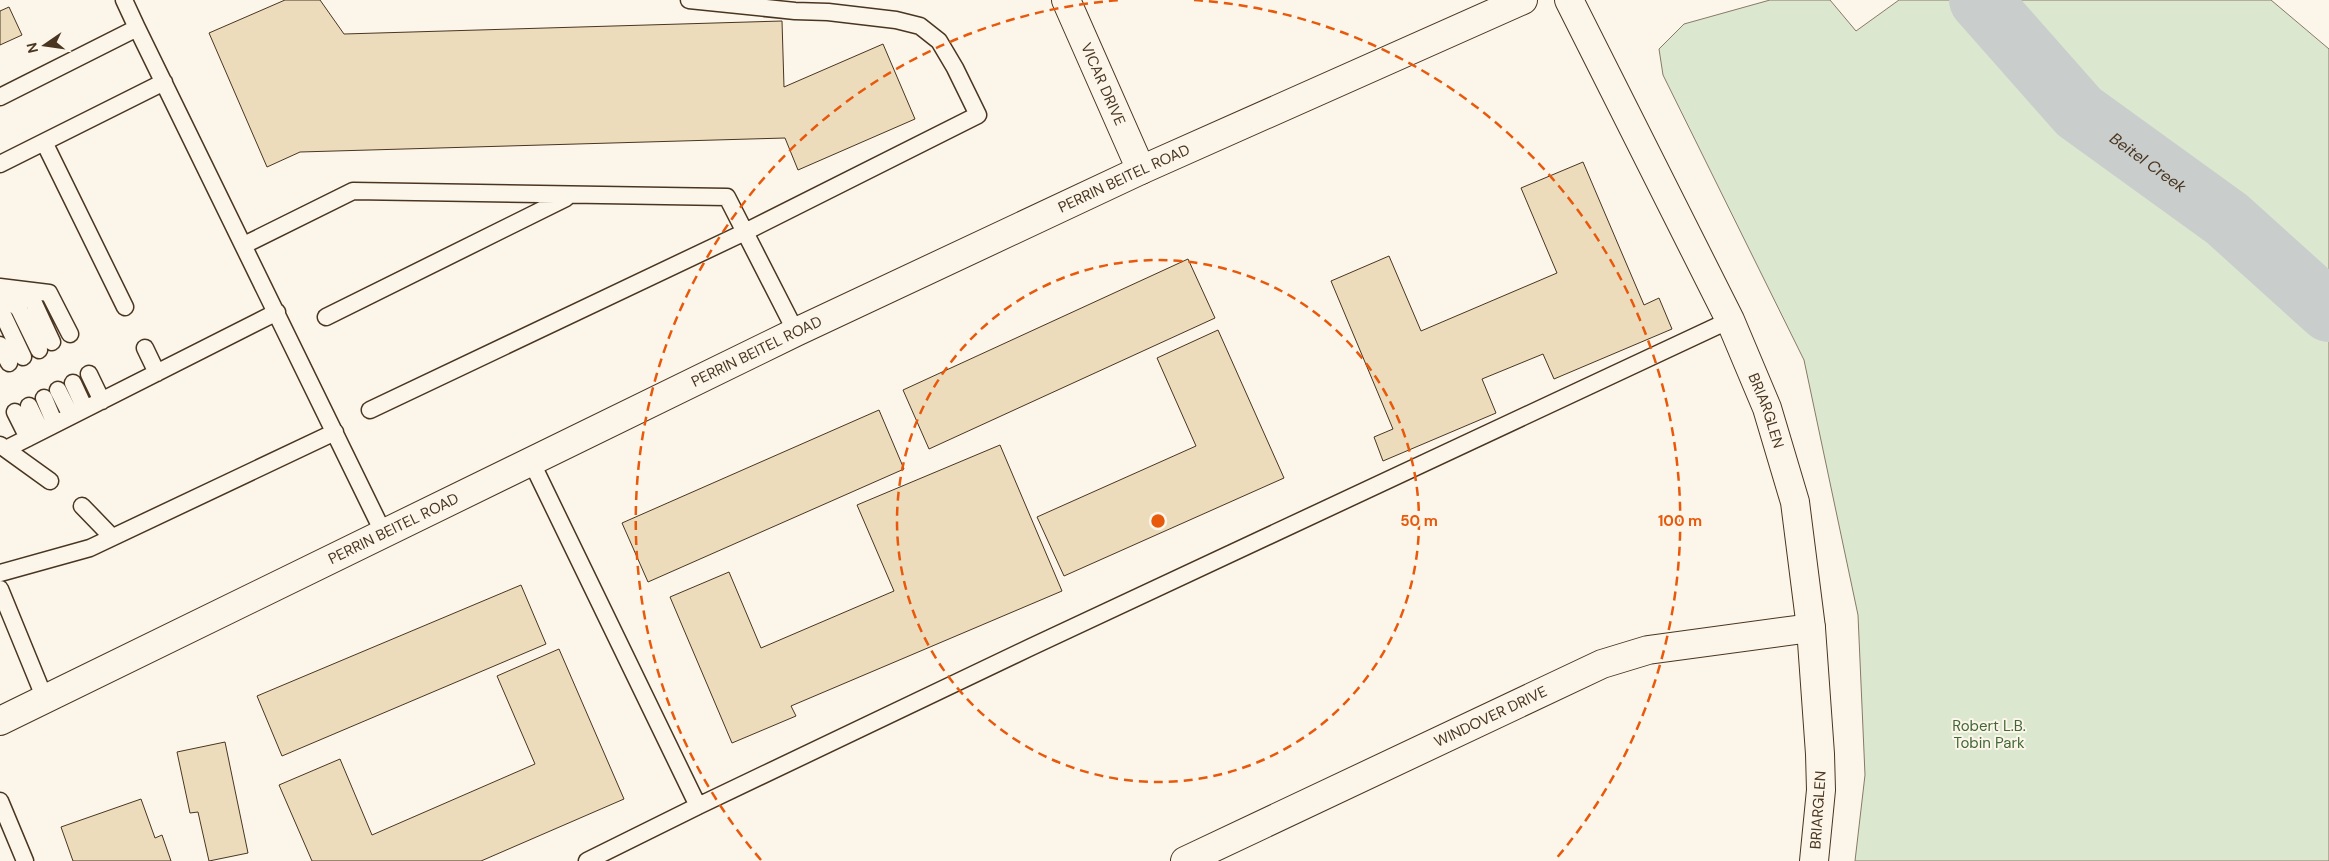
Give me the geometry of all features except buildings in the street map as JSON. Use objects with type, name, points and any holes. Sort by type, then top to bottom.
[{"type":"street","name":"VICAR DRIVE","points":[[1066,0],[1141,170]]},
{"type":"street","name":"PERRIN BEITEL ROAD","points":[[0,722],[796,332],[1141,170],[1523,0]]},
{"type":"street","name":"BRIARGLEN","points":[[1569,0],[1730,320],[1767,408],[1795,502],[1812,628],[1821,790],[1814,861]]},
{"type":"street","name":"WINDOVER DRIVE","points":[[1185,861],[1602,664],[1648,650],[1812,628]]},
{"type":"lane","points":[[124,0],[384,534]]},
{"type":"lane","points":[[370,410],[745,232],[978,115],[955,68],[939,41],[920,26],[828,12],[689,0]]},
{"type":"lane","points":[[0,97],[137,28]]},
{"type":"lane","points":[[0,164],[164,82]]},
{"type":"lane","points":[[44,142],[125,307]]},
{"type":"lane","points":[[244,245],[353,191],[728,198],[796,332]]},
{"type":"lane","points":[[326,317],[569,196]]},
{"type":"lane","points":[[0,289],[49,293],[70,334]]},
{"type":"lane","points":[[0,289],[19,308],[46,346]]},
{"type":"lane","points":[[0,302],[16,360],[0,345]]},
{"type":"lane","points":[[3,447],[78,413],[277,312]]},
{"type":"lane","points":[[587,861],[1031,647],[1730,320]]},
{"type":"lane","points":[[145,348],[157,373]]},
{"type":"lane","points":[[89,374],[102,401]]},
{"type":"lane","points":[[65,387],[78,413]]},
{"type":"lane","points":[[41,431],[44,398]]},
{"type":"lane","points":[[22,409],[41,431]]},
{"type":"lane","points":[[0,573],[90,548],[335,432]]},
{"type":"lane","points":[[3,447],[50,481]]},
{"type":"lane","points":[[531,461],[698,806]]},
{"type":"lane","points":[[82,506],[112,538]]},
{"type":"lane","points":[[0,589],[45,699]]},
{"type":"lane","points":[[0,800],[26,861]]},
{"type":"green space","name":"Robert L.B. Tobin Park","points":[[1770,0],[1830,0],[1856,31],[1899,0],[2271,0],[2329,49],[2329,861],[1855,861],[1865,775],[1858,615],[1804,360],[1663,75],[1659,49],[1684,24]]},
{"type":"waterway","name":"Beitel Creek","points":[[1980,0],[2079,112],[2227,219],[2329,311]]}]
